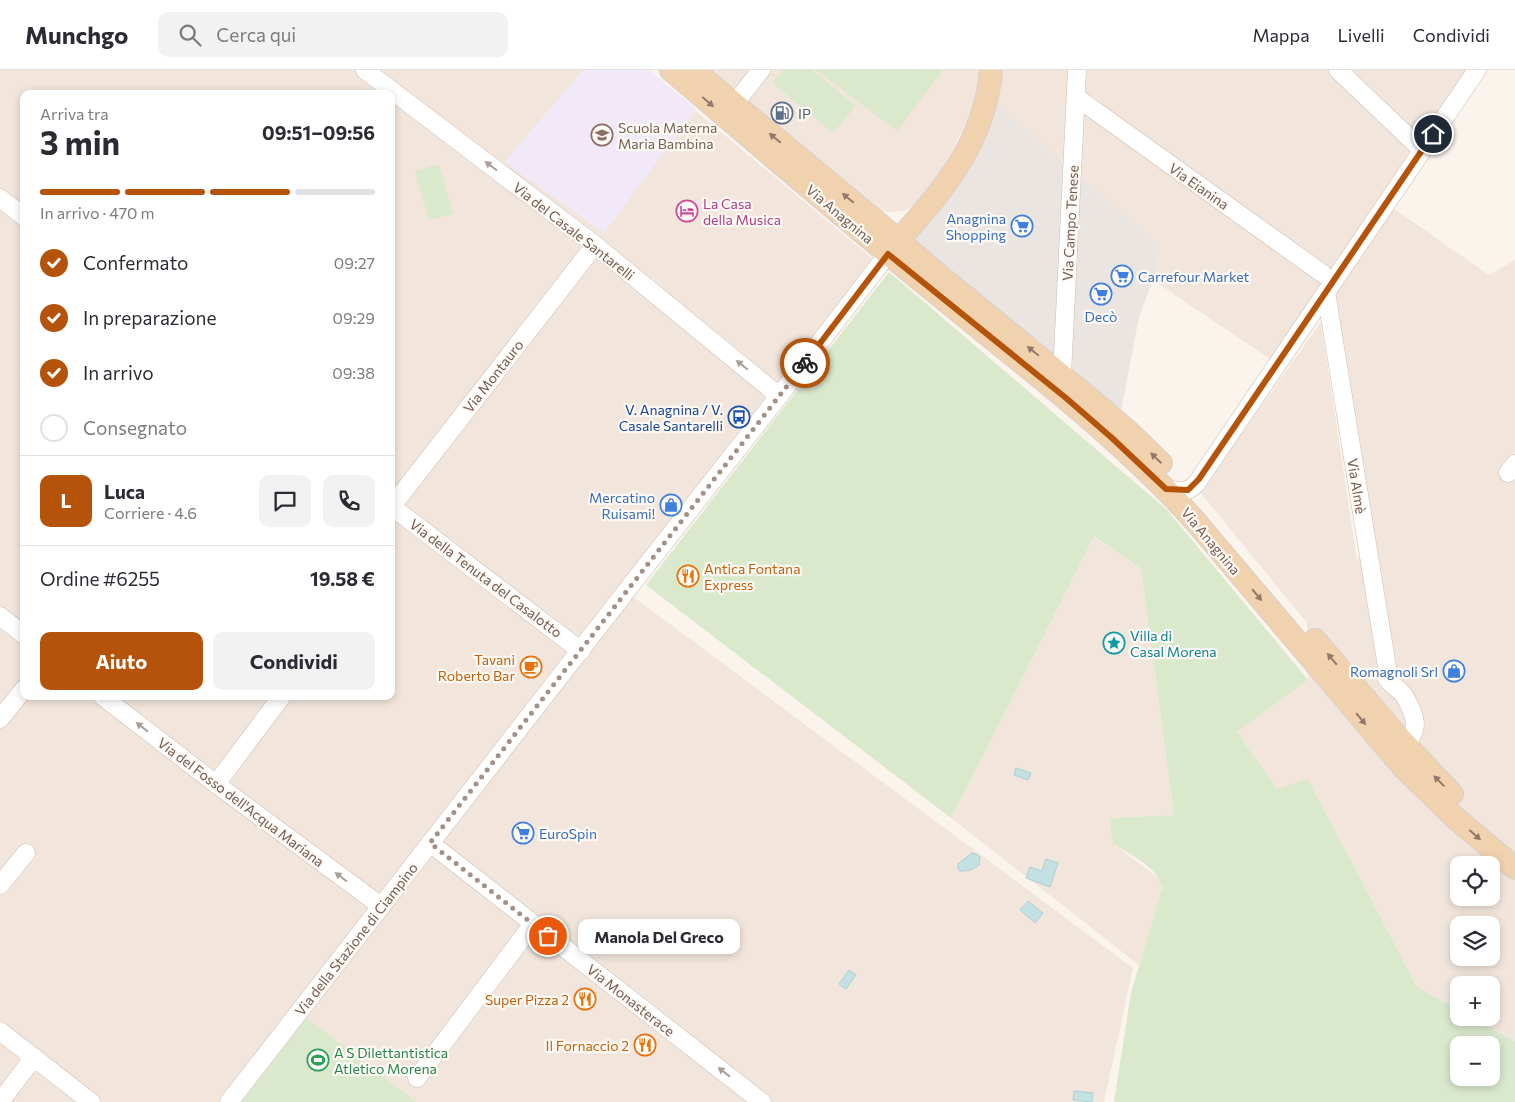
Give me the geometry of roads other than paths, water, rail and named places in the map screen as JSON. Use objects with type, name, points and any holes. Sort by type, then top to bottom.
[{"type":"main road","name":"Via Anagnina","points":[[671,70],[893,248],[1112,438],[1166,489],[1404,767],[1465,826],[1515,868]]},
{"type":"main road","name":"Via Anagnina","points":[[694,70],[879,224],[893,248],[935,272],[1130,433],[1188,490],[1406,745],[1452,794],[1515,848]]},
{"type":"main road","points":[[893,248],[925,211],[956,170],[976,133],[984,110],[991,70]]},
{"type":"main road","points":[[879,224],[899,221],[925,211]]},
{"type":"main road","points":[[925,211],[922,236],[923,246],[935,272]]},
{"type":"street","name":"Via del Casale Santarelli","points":[[365,70],[391,90]]},
{"type":"street","points":[[734,103],[761,70]]},
{"type":"street","name":"Via Campo Tenese","points":[[1062,375],[1077,70]]},
{"type":"street","points":[[1338,70],[1422,150]]},
{"type":"street","points":[[1166,489],[1188,490],[1199,479],[1477,70]]},
{"type":"street","name":"Via del Casale Santarelli","points":[[395,93],[595,245],[780,396]]},
{"type":"street","name":"Via Eianina","points":[[1076,97],[1323,274]]},
{"type":"street","points":[[0,198],[20,214]]},
{"type":"street","name":"Via Montauro","points":[[395,501],[595,245]]},
{"type":"street","name":"Via della Stazione di Ciampino","points":[[229,1102],[380,906],[780,396],[893,248]]},
{"type":"street","name":"Via Almè","points":[[1326,292],[1387,667],[1387,679],[1404,695],[1416,726],[1406,745]]},
{"type":"street","name":"Via della Tenuta del Casalotto","points":[[395,509],[581,650]]},
{"type":"street","points":[[0,616],[20,632]]},
{"type":"street","points":[[0,719],[20,694]]},
{"type":"street","name":"Via del Fosso dell'Acqua Mariana","points":[[107,700],[380,906]]},
{"type":"street","points":[[216,784],[279,700]]},
{"type":"street","name":"Via Monasterace","points":[[430,843],[762,1102]]},
{"type":"street","points":[[0,885],[26,854]]},
{"type":"street","points":[[417,1078],[533,924]]},
{"type":"street","points":[[0,1031],[91,1102]]},
{"type":"street","points":[[0,1102],[34,1057]]},
{"type":"water","points":[[1016,768],[1031,773],[1028,780],[1014,775]]},
{"type":"water","points":[[972,853],[980,857],[979,865],[970,870],[960,871],[958,864]]},
{"type":"water","points":[[1046,859],[1058,863],[1050,887],[1026,878],[1030,867],[1042,871]]},
{"type":"water","points":[[1028,901],[1043,913],[1035,923],[1020,910]]},
{"type":"water","points":[[849,970],[856,975],[846,989],[839,984]]},
{"type":"water","points":[[1074,1091],[1093,1093],[1092,1102],[1073,1100]]},
{"type":"place","name":"IP","points":[[782,113]]},
{"type":"place","name":"Scuola Materna Maria Bambina","points":[[602,135]]},
{"type":"place","name":"La Casa della Musica","points":[[687,211]]},
{"type":"place","name":"Anagnina Shopping","points":[[1022,226]]},
{"type":"place","name":"Carrefour Market","points":[[1122,276]]},
{"type":"place","name":"Decò","points":[[1101,294]]},
{"type":"place","name":"V. Anagnina / V. Casale Santarelli","points":[[739,417]]},
{"type":"place","name":"Mercatino Ruisami!","points":[[671,505]]},
{"type":"place","name":"Antica Fontana Express","points":[[688,576]]},
{"type":"place","name":"Villa di Casal Morena","points":[[1114,643]]},
{"type":"place","name":"Tavani Roberto Bar","points":[[531,667]]},
{"type":"place","name":"Romagnoli Srl","points":[[1454,671]]},
{"type":"place","name":"EuroSpin","points":[[523,833]]},
{"type":"place","name":"Manola Del Greco","points":[[548,936]]},
{"type":"place","name":"Super Pizza 2","points":[[585,999]]},
{"type":"place","name":"Il Fornaccio 2","points":[[645,1045]]},
{"type":"place","name":"A S Dilettantistica Atletico Morena","points":[[318,1060]]}]
